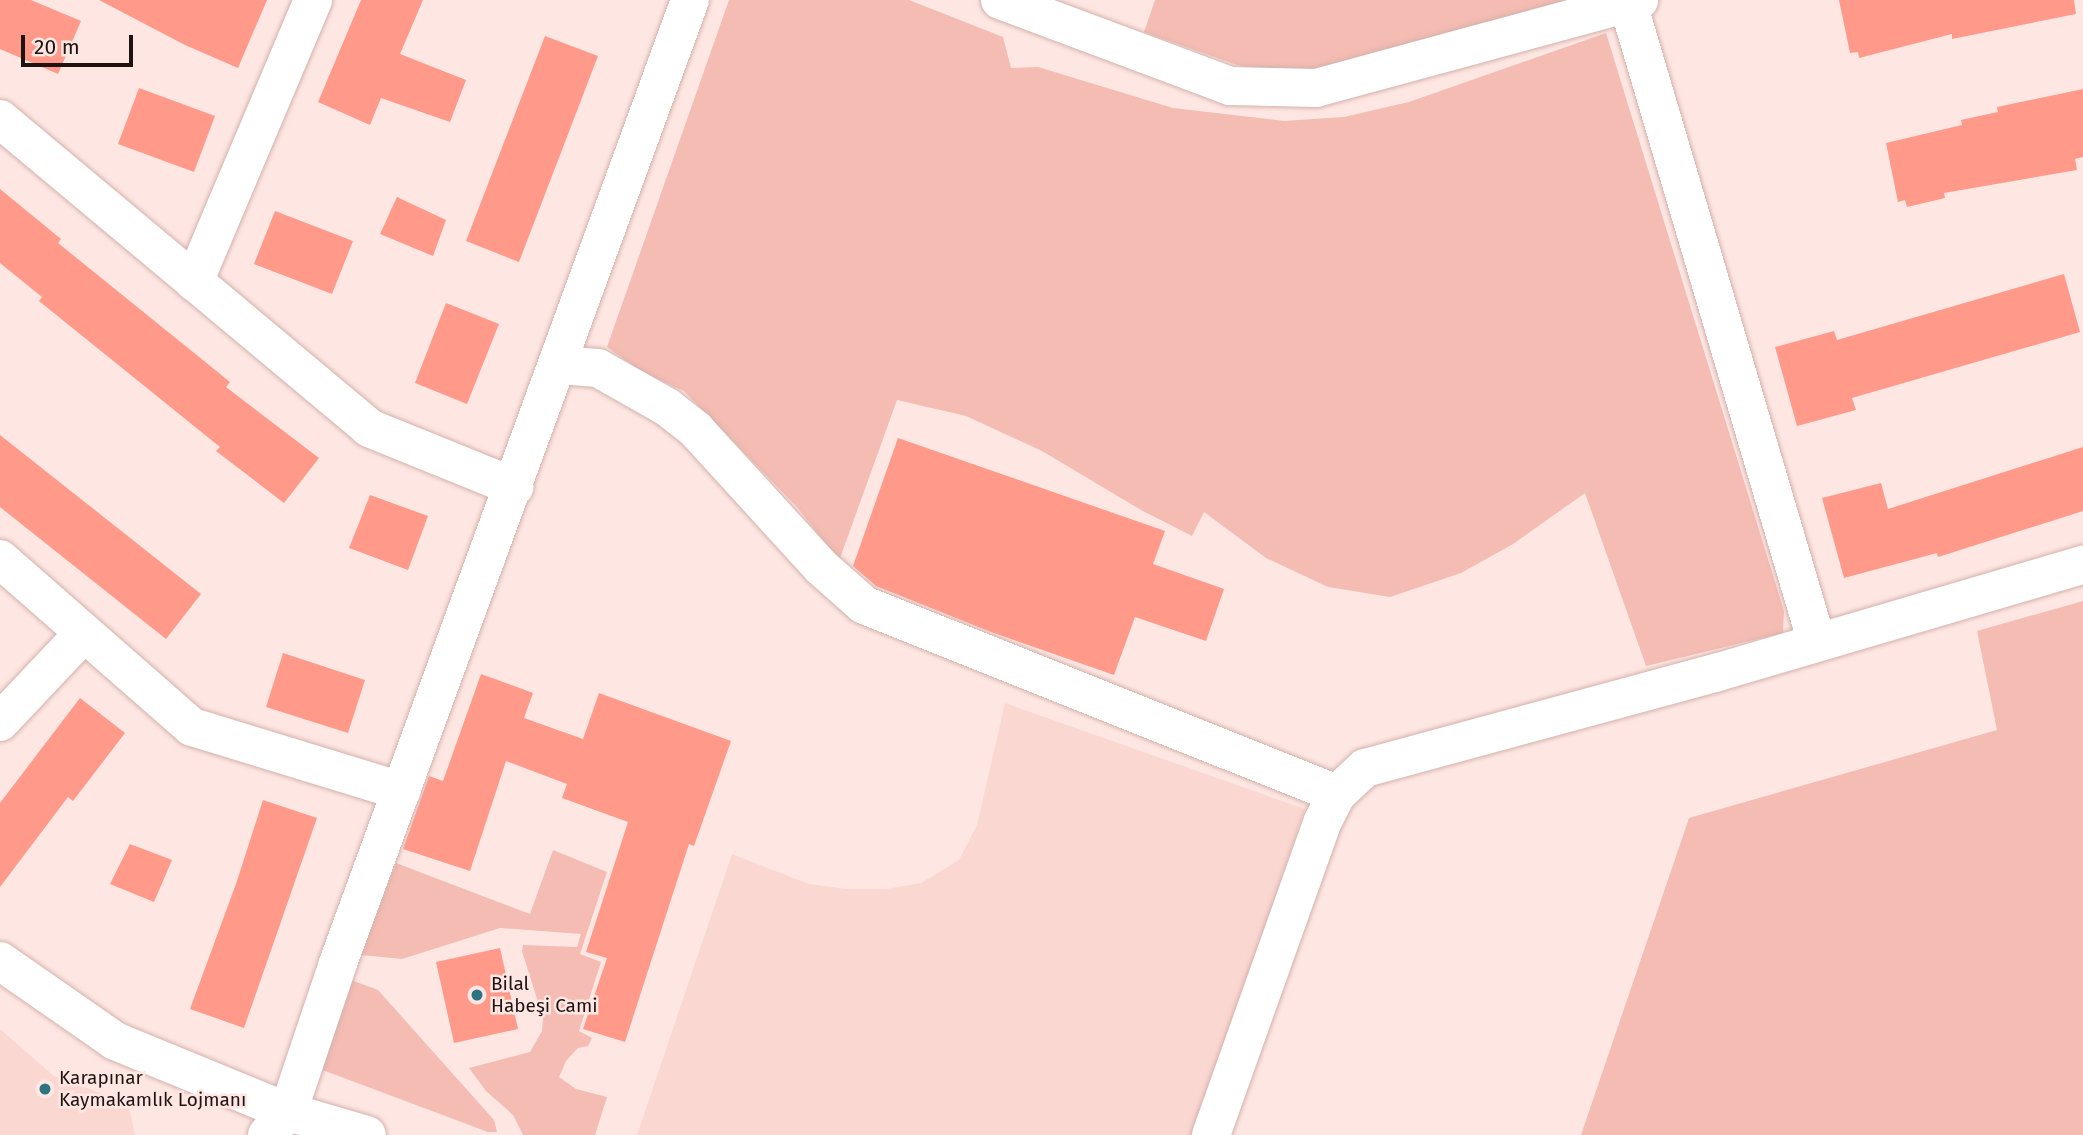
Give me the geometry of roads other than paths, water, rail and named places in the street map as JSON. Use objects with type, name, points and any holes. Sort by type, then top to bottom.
[{"type":"street","points":[[194,282],[313,0]]},
{"type":"street","points":[[278,1124],[514,487],[690,0]]},
{"type":"street","points":[[1000,0],[1230,86],[1316,88],[1631,1],[1816,643]]},
{"type":"street","points":[[0,120],[369,428],[514,487]]},
{"type":"street","points":[[558,365],[598,368],[667,407],[706,440],[821,566],[864,605],[1337,794]]},
{"type":"street","points":[[0,559],[192,727],[401,791]]},
{"type":"street","points":[[1211,1135],[1324,821],[1337,794],[1366,768],[1816,643],[2083,565]]},
{"type":"street","points":[[0,722],[84,633]]},
{"type":"street","points":[[0,961],[115,1041],[278,1124],[367,1135]]},
{"type":"place","name":"Bilal Habeşi Cami","points":[[477,995]]},
{"type":"place","name":"Karapınar Kaymakamlık Lojmanı","points":[[45,1089]]}]
